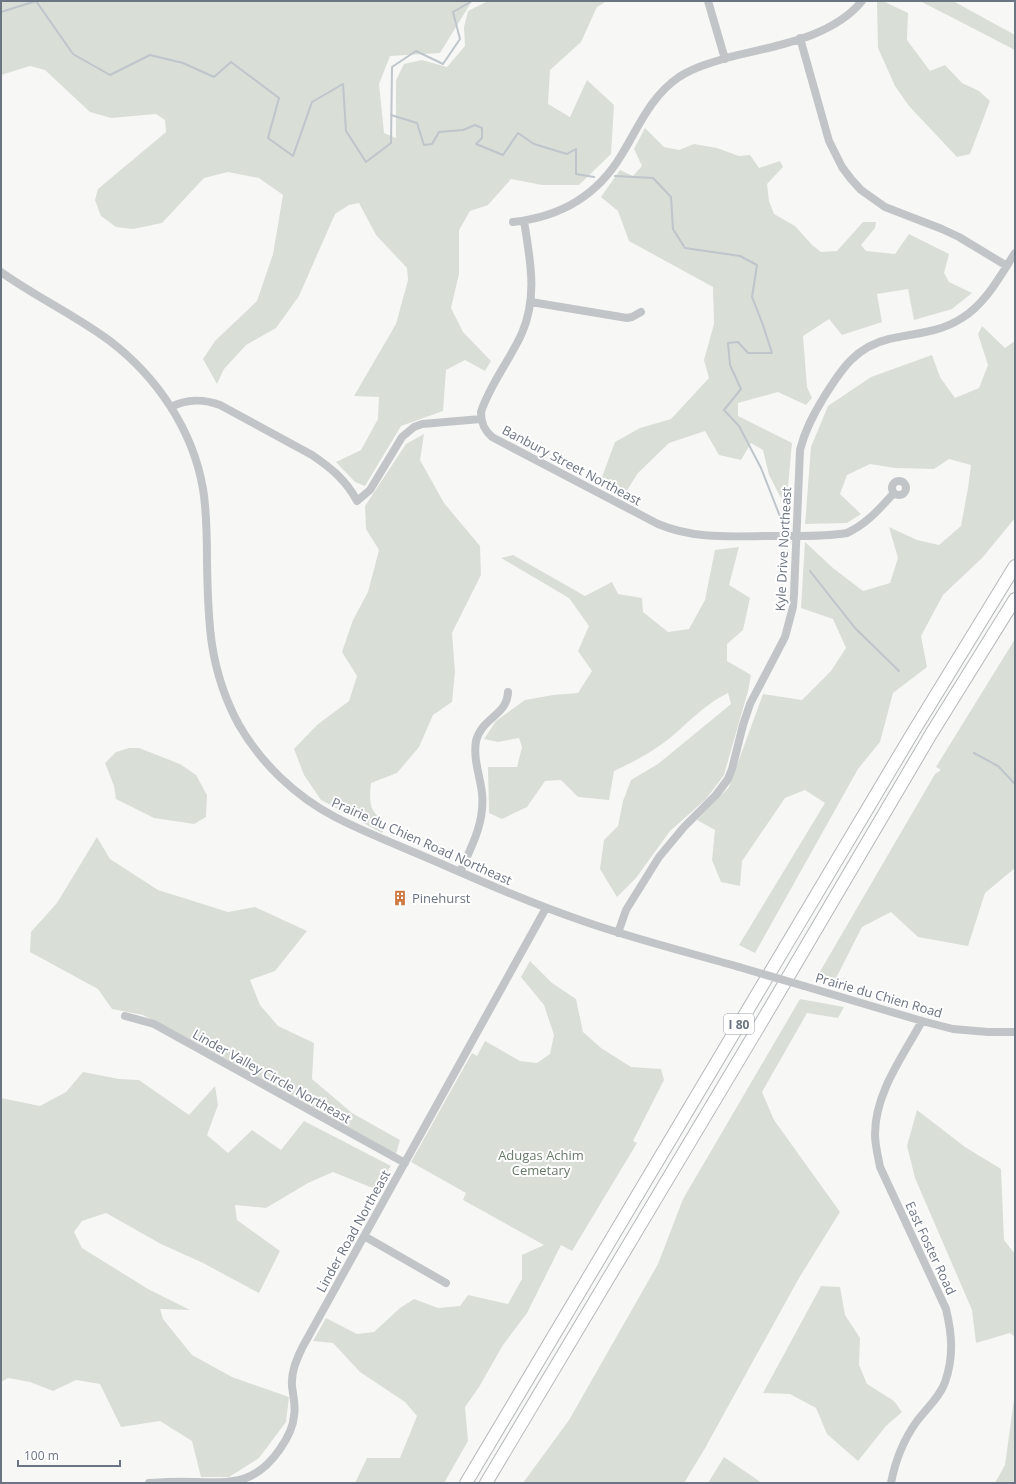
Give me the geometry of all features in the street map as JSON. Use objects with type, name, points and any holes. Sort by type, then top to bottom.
[{"type":"highway","name":"I 80","points":[[466,1483],[904,748],[1015,566]]},
{"type":"highway","name":"I 80","points":[[486,1483],[761,1023],[931,734],[1015,599]]},
{"type":"street","points":[[708,1],[724,59]]},
{"type":"street","points":[[513,222],[551,215],[575,203],[602,182],[615,166],[645,112],[662,91],[680,77],[704,64],[815,33],[838,22],[849,14],[862,1]]},
{"type":"street","points":[[800,38],[829,142],[842,167],[851,179],[861,190],[884,207],[959,236],[1007,266]]},
{"type":"street","points":[[171,407],[176,404],[191,401],[206,401],[220,405],[326,464],[342,477],[357,501],[370,490],[402,437],[407,432],[422,424],[481,419],[483,406],[522,333],[531,302],[532,270],[524,221]]},
{"type":"street","name":"Kyle Drive Northeast","points":[[618,933],[626,910],[658,857],[684,826],[716,795],[728,779],[750,704],[780,649],[790,625],[793,607],[797,536],[798,477],[801,443],[811,418],[839,372],[856,354],[876,343],[941,329],[963,318],[984,300],[1015,253]]},
{"type":"street","name":"Prairie du Chien Road Northeast","points":[[1,272],[94,330],[115,345],[138,365],[153,382],[171,407],[182,426],[194,454],[203,490],[206,514],[208,617],[214,662],[226,697],[246,735],[255,749],[276,773],[306,798],[343,821],[460,872],[546,908],[618,933],[739,967]]},
{"type":"street","points":[[531,302],[627,318],[641,312]]},
{"type":"street","name":"Banbury Street Northeast","points":[[481,419],[484,428],[492,436],[670,529],[685,533],[708,536],[797,536],[848,533],[869,520],[894,493]]},
{"type":"street","points":[[460,872],[476,837],[482,813],[482,791],[475,755],[477,739],[484,724],[503,709],[506,704],[508,692]]},
{"type":"street","name":"Linder Road Northeast","points":[[149,1483],[173,1481],[238,1481],[256,1474],[272,1461],[286,1440],[294,1418],[295,1402],[291,1378],[294,1363],[405,1163],[431,1113],[546,908]]},
{"type":"street","name":"Prairie du Chien Road","points":[[739,967],[922,1021],[967,1031],[1015,1032]]},
{"type":"street","name":"Linder Valley Circle Northeast","points":[[125,1016],[154,1024],[405,1163]]},
{"type":"street","name":"East Foster Road","points":[[890,1483],[908,1435],[940,1393],[950,1365],[952,1348],[951,1330],[946,1309],[880,1167],[876,1150],[876,1118],[882,1098],[889,1081],[922,1021]]},
{"type":"street","points":[[364,1236],[446,1283]]},
{"type":"green space","points":[[1,1],[472,1],[440,53],[390,56],[379,84],[384,133],[396,138],[396,80],[404,64],[422,60],[447,67],[465,46],[464,27],[468,11],[488,1],[607,1],[597,7],[581,42],[550,70],[548,104],[570,117],[587,80],[614,105],[611,154],[579,185],[542,185],[511,179],[488,205],[470,211],[459,230],[459,274],[451,308],[463,332],[491,361],[485,371],[465,360],[446,370],[443,411],[401,426],[365,486],[355,482],[336,462],[361,450],[378,419],[379,397],[354,396],[396,324],[408,280],[407,268],[376,235],[359,203],[349,205],[335,214],[299,296],[276,328],[246,345],[224,369],[217,384],[203,359],[215,341],[257,301],[273,254],[283,195],[259,178],[228,172],[204,178],[162,223],[133,229],[116,227],[101,216],[95,200],[98,189],[166,132],[165,120],[156,114],[111,118],[90,112],[45,70],[30,66],[1,75]]},
{"type":"green space","points":[[877,1],[883,1],[908,13],[907,40],[930,71],[945,65],[962,83],[979,91],[990,101],[970,154],[957,157],[909,106],[895,86],[878,48]]},
{"type":"green space","points":[[920,1],[953,1],[1015,35],[1015,50]]},
{"type":"green space","points":[[645,128],[664,147],[679,150],[694,144],[717,148],[739,156],[750,155],[759,168],[780,161],[783,167],[767,184],[769,201],[774,214],[795,226],[812,245],[821,252],[837,251],[863,222],[876,222],[875,228],[861,245],[866,251],[895,254],[909,234],[949,254],[944,273],[949,282],[972,293],[952,309],[914,320],[908,289],[877,294],[882,322],[842,335],[829,319],[803,336],[807,387],[812,398],[806,405],[778,392],[738,403],[738,416],[792,443],[788,487],[781,498],[769,475],[763,450],[751,443],[741,460],[719,455],[705,431],[669,443],[638,473],[622,498],[599,485],[615,442],[640,428],[671,419],[709,378],[704,360],[714,324],[713,287],[629,241],[618,211],[601,197],[620,170],[633,176],[642,166],[634,149]]},
{"type":"green space","points":[[982,326],[1005,348],[1015,341],[1015,518],[983,557],[943,595],[921,636],[927,667],[893,693],[880,742],[858,769],[755,953],[739,945],[825,803],[805,790],[785,798],[742,861],[740,886],[721,882],[712,860],[715,830],[697,820],[729,787],[763,694],[802,700],[831,671],[846,648],[833,619],[801,608],[805,542],[833,568],[863,591],[890,583],[898,558],[889,527],[917,540],[939,545],[961,526],[971,465],[949,459],[934,469],[895,468],[870,464],[847,475],[840,494],[861,514],[847,523],[805,524],[811,447],[828,406],[871,377],[932,355],[940,377],[955,398],[979,388],[988,365],[978,334]]},
{"type":"green space","points":[[424,434],[420,460],[444,503],[480,546],[481,575],[452,633],[455,672],[452,702],[433,715],[419,747],[397,773],[371,783],[370,802],[377,815],[387,824],[382,833],[321,800],[304,775],[294,749],[317,725],[349,701],[357,676],[342,652],[353,620],[368,592],[379,550],[366,529],[365,506],[406,444]]},
{"type":"green space","points":[[739,547],[729,585],[750,598],[743,630],[727,644],[727,661],[751,675],[748,691],[724,775],[706,799],[670,831],[636,878],[617,897],[600,869],[604,840],[618,826],[623,801],[631,780],[658,764],[731,704],[728,693],[712,702],[656,748],[614,771],[609,800],[578,797],[561,780],[545,781],[527,807],[502,819],[489,813],[488,767],[517,767],[522,747],[519,738],[498,742],[484,739],[496,721],[525,700],[553,695],[578,693],[592,671],[578,651],[589,626],[569,598],[501,558],[513,555],[585,596],[612,582],[618,594],[642,598],[643,612],[668,632],[689,629],[705,600],[715,550]]},
{"type":"green space","points":[[1015,639],[1015,868],[985,893],[968,946],[918,937],[891,912],[862,927],[835,980],[818,975],[935,774],[941,770],[936,767]]},
{"type":"green space","points":[[129,748],[139,748],[180,764],[196,775],[207,795],[206,817],[194,824],[154,818],[116,799],[114,786],[105,763],[116,752]]},
{"type":"green space","points":[[97,837],[110,859],[158,890],[228,912],[255,907],[307,931],[275,971],[250,980],[260,1005],[278,1026],[314,1043],[312,1079],[352,1113],[400,1140],[396,1154],[143,1015],[112,1009],[98,989],[30,952],[31,932],[57,903]]},
{"type":"green space","name":"Adugas Achim Cemetary","points":[[530,961],[552,983],[576,999],[583,1032],[601,1048],[631,1067],[661,1069],[664,1080],[633,1141],[637,1143],[572,1251],[561,1245],[527,1313],[503,1345],[479,1387],[465,1407],[468,1441],[444,1483],[355,1483],[367,1458],[400,1458],[417,1416],[405,1402],[360,1372],[333,1343],[313,1341],[326,1318],[357,1334],[374,1332],[400,1308],[414,1299],[438,1308],[460,1306],[468,1295],[508,1304],[522,1279],[522,1255],[544,1245],[463,1200],[466,1193],[411,1162],[472,1053],[477,1056],[485,1041],[520,1061],[537,1063],[550,1054],[554,1035],[544,1005],[521,977]]},
{"type":"green space","points":[[800,999],[844,1007],[838,1018],[807,1013],[762,1092],[774,1120],[840,1212],[799,1278],[704,1450],[684,1483],[523,1483],[569,1420],[658,1264],[683,1199]]},
{"type":"green space","points":[[83,1072],[119,1079],[139,1080],[189,1115],[215,1086],[218,1105],[207,1135],[228,1153],[252,1130],[281,1150],[304,1121],[391,1166],[375,1189],[333,1172],[308,1183],[266,1208],[235,1205],[237,1220],[280,1251],[259,1293],[203,1263],[161,1244],[106,1213],[82,1221],[74,1232],[82,1248],[148,1289],[190,1310],[160,1309],[163,1319],[192,1355],[232,1377],[289,1397],[286,1422],[259,1458],[229,1477],[201,1477],[192,1441],[160,1421],[121,1427],[100,1384],[76,1380],[53,1391],[30,1382],[8,1378],[1,1382],[1,1098],[40,1106],[66,1092]]},
{"type":"green space","points":[[917,1110],[965,1147],[1001,1169],[1004,1240],[1015,1254],[1015,1337],[1010,1333],[976,1343],[972,1310],[915,1178],[907,1146]]},
{"type":"green space","points":[[821,1286],[840,1287],[845,1315],[860,1338],[859,1365],[867,1384],[894,1401],[902,1412],[886,1426],[858,1461],[827,1434],[816,1408],[790,1394],[763,1393]]},
{"type":"green space","points":[[1015,1392],[1015,1483],[995,1483],[1005,1465]]},
{"type":"green space","points":[[724,1457],[762,1483],[708,1483]]},
{"type":"waterway","points":[[1,12],[36,1],[73,54],[110,75],[150,55],[183,63],[214,77],[231,62],[279,98],[268,138],[293,156],[312,102],[343,84],[346,131],[366,162],[391,143],[392,67],[416,51],[443,64],[460,39],[453,12],[472,1]]},
{"type":"waterway","points":[[391,115],[417,123],[424,145],[432,144],[439,132],[463,130],[475,125],[482,128],[482,138],[476,144],[503,155],[518,133],[534,144],[567,154],[576,149],[576,174],[594,177]]},
{"type":"waterway","points":[[615,176],[653,178],[671,197],[673,229],[685,248],[740,256],[757,265],[752,297],[772,353],[748,353],[738,342],[728,343],[730,365],[741,389],[724,410],[739,426],[761,468],[781,519]]},
{"type":"waterway","points":[[810,571],[855,628],[899,671]]},
{"type":"waterway","points":[[974,753],[998,766],[1015,784]]},
{"type":"place","name":"Pinehurst","points":[[400,898]]}]
